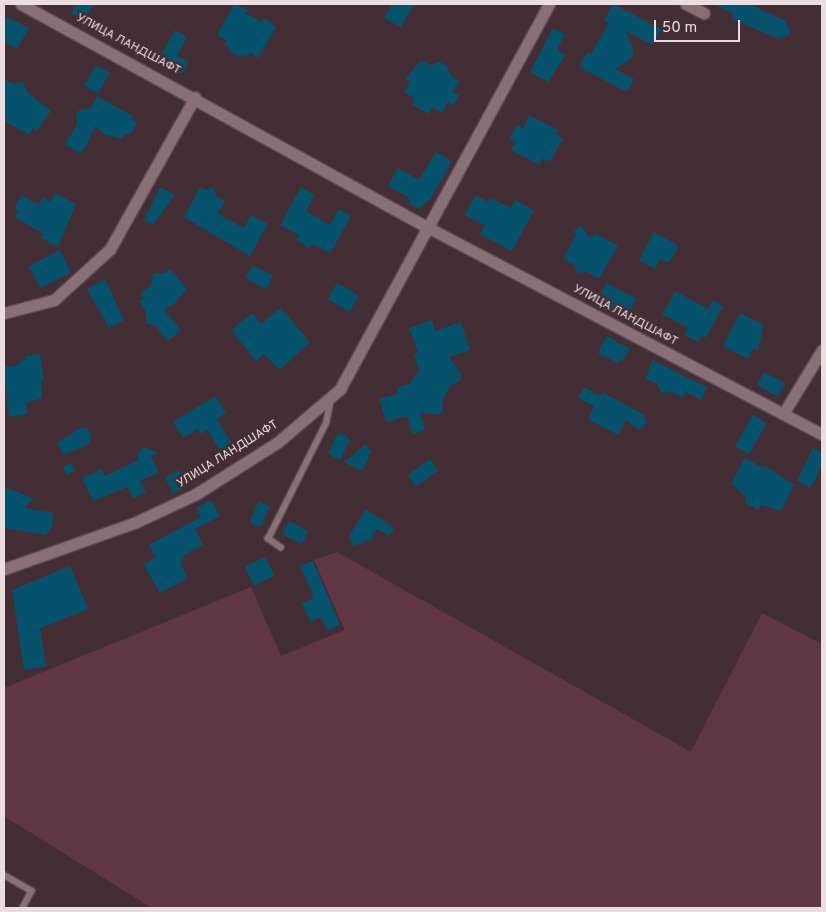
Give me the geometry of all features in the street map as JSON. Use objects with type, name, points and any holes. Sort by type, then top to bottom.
[{"type":"street","name":"УЛИЦА ЛАНДШАФТ","points":[[21,4],[195,97],[429,228],[822,434]]},
{"type":"street","name":"УЛИЦА ЛАНДШАФТ","points":[[4,569],[134,523],[196,494],[278,442],[340,389],[549,4]]},
{"type":"street","points":[[686,4],[704,13]]},
{"type":"street","points":[[4,313],[54,300],[110,249],[195,97]]},
{"type":"street","points":[[783,414],[822,350]]},
{"type":"lane","points":[[280,548],[268,539],[326,423],[331,398]]},
{"type":"lane","points":[[4,875],[32,891],[23,908]]},
{"type":"shaded area","points":[[337,552],[691,752],[762,613],[822,644],[822,908],[152,908],[4,816],[4,688],[251,587],[281,656],[345,630],[314,560]]},
{"type":"building","points":[[77,4],[94,4],[84,20],[71,13]]},
{"type":"building","points":[[234,4],[248,10],[246,14],[262,22],[264,18],[276,26],[259,58],[250,53],[247,57],[242,54],[241,57],[228,50],[230,48],[224,45],[227,40],[217,35]]},
{"type":"building","points":[[392,4],[414,4],[401,27],[384,18]]},
{"type":"building","points":[[613,4],[661,29],[652,45],[626,31],[634,52],[631,59],[615,69],[634,79],[627,92],[579,67],[587,52],[591,54],[609,22],[604,20]]},
{"type":"building","points":[[713,4],[749,4],[786,21],[791,34],[778,39],[731,18],[733,13]]},
{"type":"building","points":[[4,16],[29,28],[17,49],[4,42]]},
{"type":"building","points":[[553,28],[565,34],[557,50],[566,55],[548,82],[530,72]]},
{"type":"building","points":[[175,30],[187,37],[177,56],[189,62],[182,74],[161,67],[166,57],[161,55]]},
{"type":"building","points":[[421,60],[430,65],[440,62],[447,66],[451,76],[460,81],[453,92],[459,95],[454,105],[448,102],[442,113],[432,107],[428,114],[411,104],[414,98],[404,92],[410,82],[405,79]]},
{"type":"building","points":[[96,65],[110,73],[98,94],[84,86]]},
{"type":"building","points":[[4,79],[13,84],[23,82],[27,92],[51,111],[37,130],[33,128],[29,135],[4,121]]},
{"type":"building","points":[[97,96],[134,117],[132,120],[137,123],[130,135],[125,133],[122,139],[104,134],[95,126],[86,147],[80,153],[65,145],[77,124],[76,115],[79,110],[90,109]]},
{"type":"building","points":[[529,115],[558,130],[556,134],[563,138],[550,162],[543,158],[539,165],[511,150],[516,142],[509,139],[517,125],[523,128]]},
{"type":"building","points":[[436,152],[452,161],[431,198],[419,209],[409,204],[408,197],[388,186],[398,168],[419,180]]},
{"type":"building","points":[[160,187],[175,195],[153,225],[144,220]]},
{"type":"building","points":[[200,187],[206,190],[214,187],[216,196],[225,201],[218,214],[244,228],[251,215],[268,224],[250,256],[184,217]]},
{"type":"building","points":[[301,187],[314,195],[306,211],[330,225],[339,209],[351,216],[330,253],[312,244],[310,248],[296,240],[299,235],[280,225]]},
{"type":"building","points":[[55,193],[76,204],[58,247],[41,238],[44,234],[15,217],[18,211],[14,209],[21,195],[39,205],[43,197],[50,202]]},
{"type":"building","points":[[475,195],[488,202],[490,198],[511,208],[515,200],[534,210],[512,251],[480,234],[485,225],[465,215]]},
{"type":"building","points":[[581,225],[589,237],[597,234],[618,246],[599,279],[588,272],[577,273],[575,265],[563,259],[576,235],[574,231]]},
{"type":"building","points":[[654,232],[679,246],[669,263],[660,259],[655,269],[639,260]]},
{"type":"building","points":[[60,250],[71,272],[40,288],[29,266]]},
{"type":"building","points":[[253,265],[273,276],[266,289],[246,278]]},
{"type":"building","points":[[170,269],[187,289],[175,303],[164,310],[181,330],[168,341],[155,325],[146,324],[146,311],[139,302],[144,299],[140,294],[151,285],[153,274],[163,274]]},
{"type":"building","points":[[105,279],[124,320],[109,328],[87,289]]},
{"type":"building","points":[[337,283],[359,295],[350,312],[328,300]]},
{"type":"building","points":[[606,283],[637,298],[627,317],[597,302]]},
{"type":"building","points":[[675,291],[708,309],[713,300],[723,306],[706,338],[702,335],[698,342],[684,335],[688,328],[662,314]]},
{"type":"building","points":[[281,308],[310,342],[280,370],[264,354],[256,361],[231,330],[252,313],[261,324]]},
{"type":"building","points":[[740,313],[764,325],[758,350],[753,348],[748,359],[723,346]]},
{"type":"building","points":[[432,320],[435,331],[461,322],[470,350],[449,357],[461,374],[461,380],[450,386],[443,400],[442,413],[436,415],[420,412],[425,430],[412,434],[407,416],[386,422],[379,399],[397,394],[398,387],[410,384],[419,370],[414,354],[418,352],[409,328]]},
{"type":"building","points":[[607,336],[630,349],[623,361],[620,359],[618,363],[598,353]]},
{"type":"building","points":[[40,354],[44,379],[41,382],[42,398],[26,403],[28,414],[9,417],[4,367],[20,365],[19,361],[25,360],[25,356]]},
{"type":"building","points":[[652,360],[707,387],[701,400],[686,392],[683,397],[672,392],[661,393],[657,384],[646,379]]},
{"type":"building","points":[[764,372],[785,383],[778,397],[757,385]]},
{"type":"building","points":[[584,387],[600,396],[602,392],[644,415],[647,423],[639,430],[626,420],[618,435],[588,419],[594,406],[578,398]]},
{"type":"building","points":[[215,396],[226,413],[217,419],[233,446],[222,453],[207,430],[201,434],[198,429],[183,438],[173,422]]},
{"type":"building","points":[[753,415],[767,423],[749,454],[735,446]]},
{"type":"building","points":[[82,427],[88,429],[92,437],[89,444],[63,455],[57,443]]},
{"type":"building","points":[[337,434],[344,434],[350,440],[340,460],[328,454]]},
{"type":"building","points":[[366,444],[371,452],[362,471],[344,462]]},
{"type":"building","points":[[143,447],[158,453],[151,457],[159,472],[140,481],[146,492],[133,498],[127,487],[93,501],[82,478],[102,469],[105,476],[139,460],[137,455]]},
{"type":"building","points":[[813,448],[822,453],[822,465],[811,488],[797,481]]},
{"type":"building","points":[[745,458],[763,468],[764,465],[794,485],[781,511],[761,505],[758,510],[744,502],[746,497],[731,484]]},
{"type":"building","points":[[430,459],[438,470],[416,486],[408,475]]},
{"type":"building","points":[[71,463],[75,471],[67,475],[63,467]]},
{"type":"building","points":[[179,470],[187,486],[173,493],[165,477]]},
{"type":"building","points":[[4,487],[33,498],[25,508],[54,513],[52,527],[46,535],[4,528]]},
{"type":"building","points":[[211,500],[220,516],[195,529],[203,545],[184,555],[181,565],[188,578],[160,593],[144,564],[156,558],[149,545],[201,517],[196,508]]},
{"type":"building","points":[[259,501],[270,506],[261,527],[250,522]]},
{"type":"building","points":[[366,509],[394,528],[390,536],[376,529],[372,539],[353,546],[349,536]]},
{"type":"building","points":[[289,521],[309,531],[302,544],[282,534]]},
{"type":"building","points":[[266,557],[274,576],[253,585],[245,566]]},
{"type":"building","points":[[313,561],[340,625],[327,631],[321,617],[310,622],[302,603],[314,598],[300,566]]},
{"type":"building","points":[[70,566],[88,609],[40,628],[46,666],[24,670],[12,590]]}]
